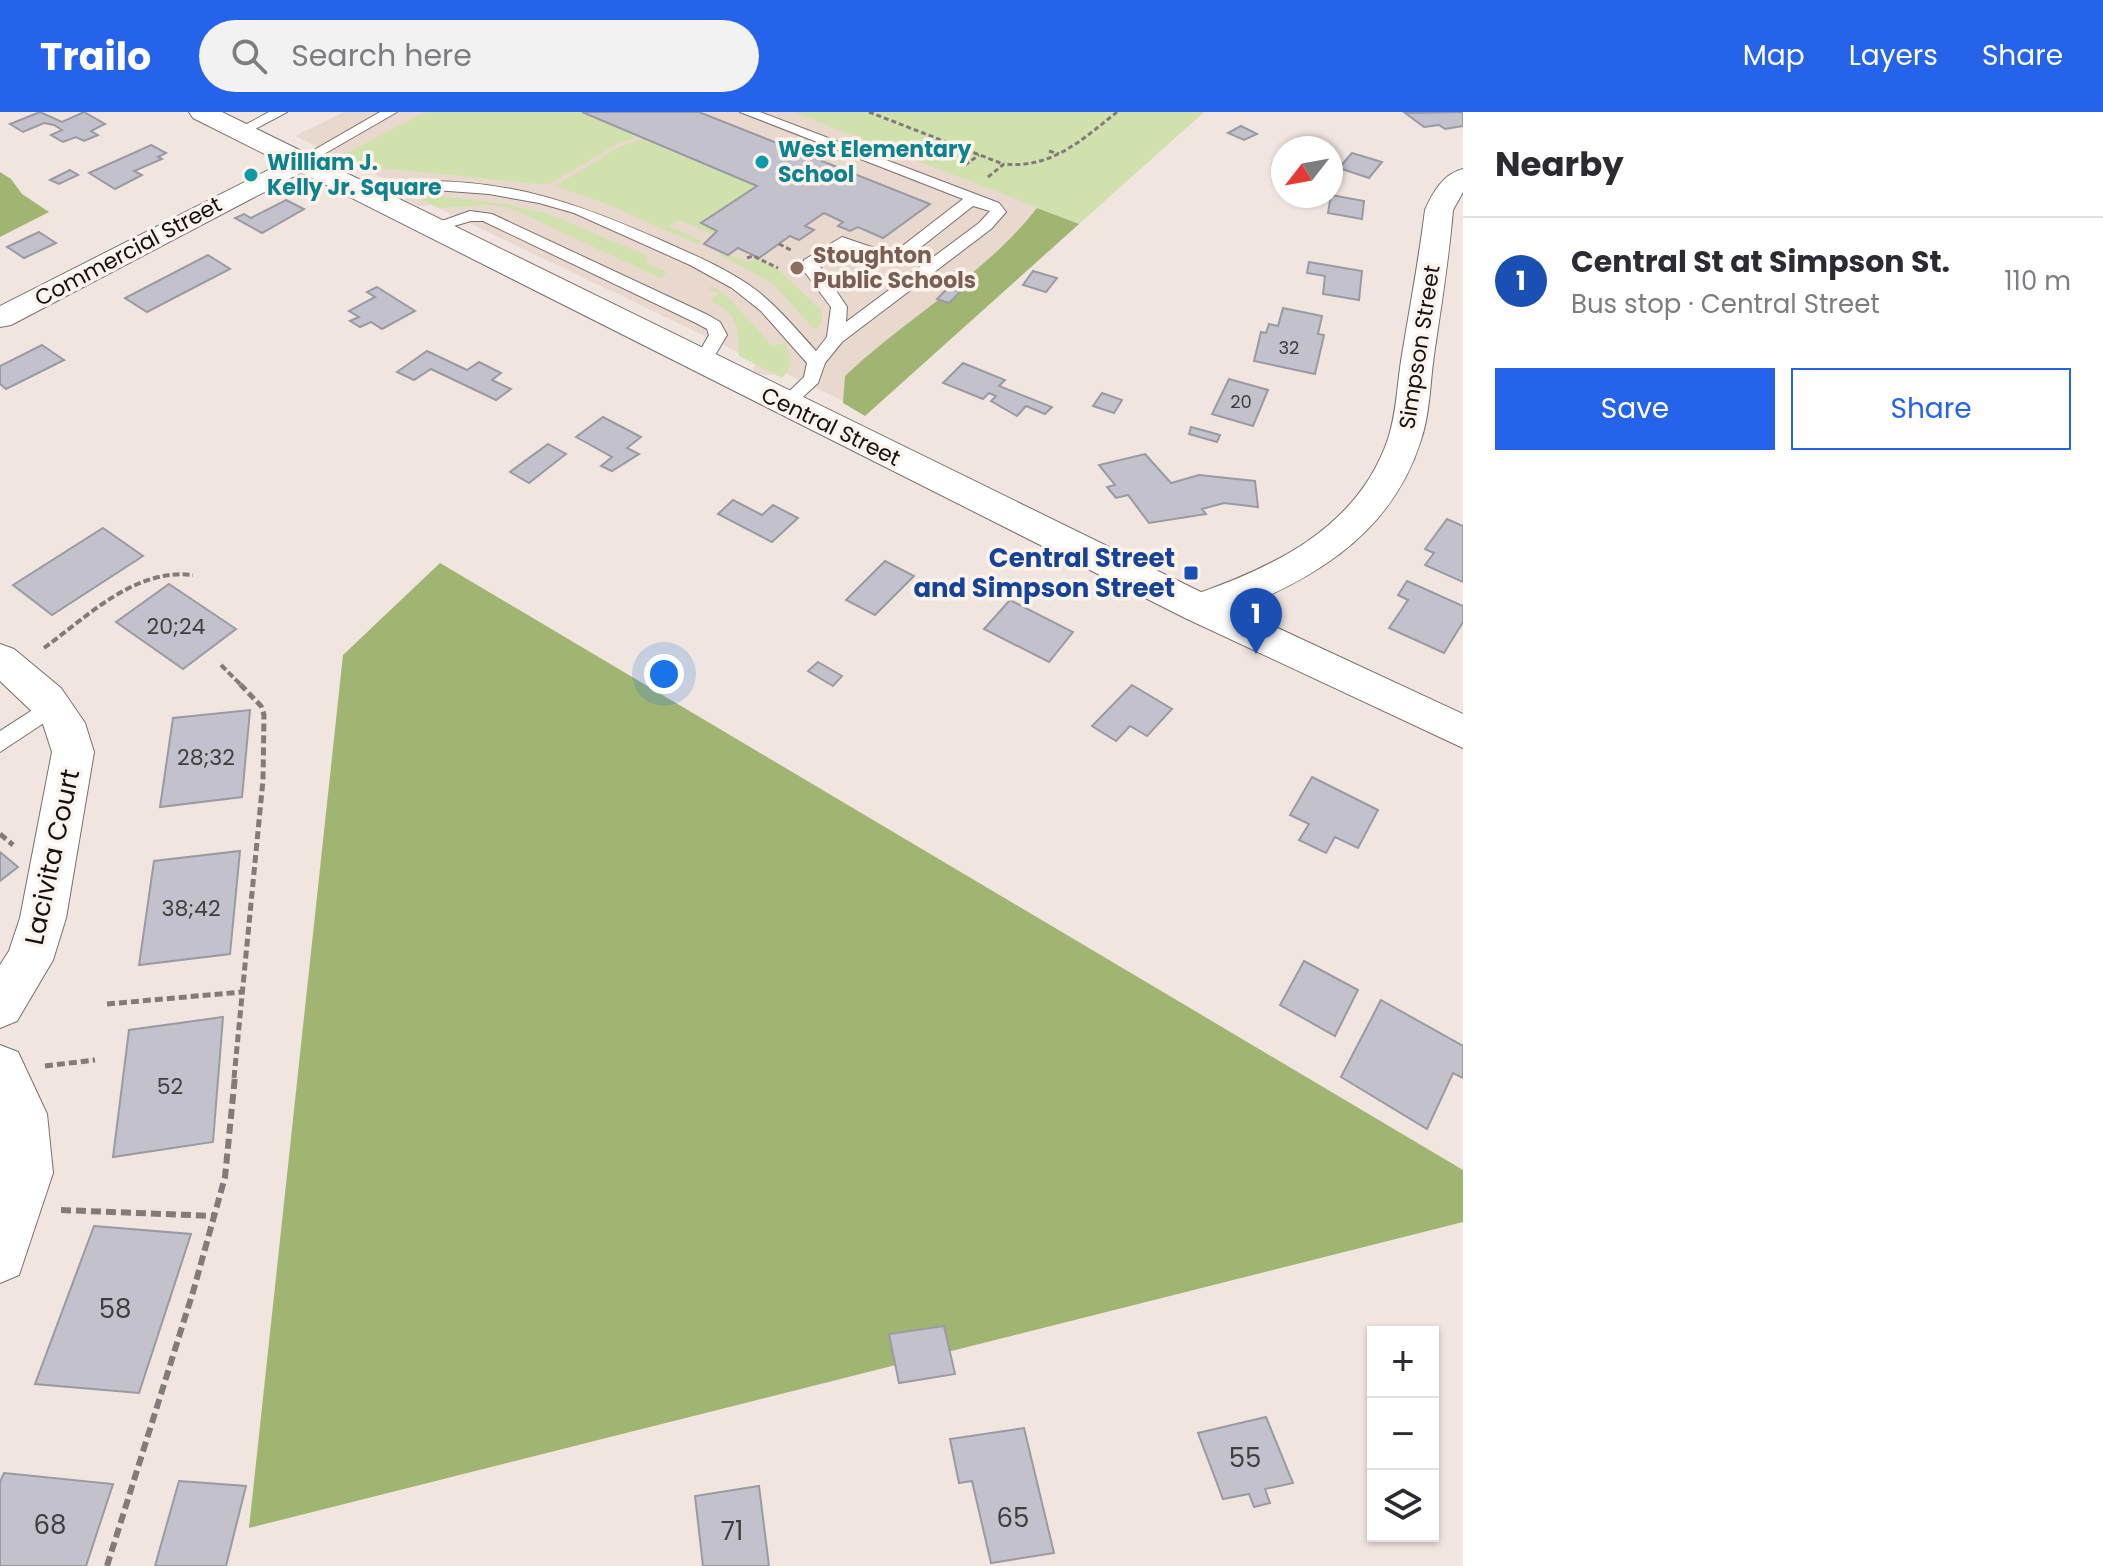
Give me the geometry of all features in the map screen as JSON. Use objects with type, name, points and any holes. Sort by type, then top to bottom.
[{"type":"street","name":"Central Street","points":[[202,112],[355,191],[1199,608],[1463,732]]},
{"type":"street","name":"Commercial Street","points":[[0,318],[300,162]]},
{"type":"street","name":"Simpson Street","points":[[1199,608],[1270,581],[1316,558],[1358,522],[1384,488],[1405,439],[1439,210],[1446,193],[1463,177]]},
{"type":"street","name":"Lacivita Court","points":[[0,659],[54,705],[71,735],[70,767],[43,918],[30,960],[0,1006]]},
{"type":"street","points":[[0,1256],[27,1173],[20,1068]]},
{"type":"lane","points":[[239,132],[280,112]]},
{"type":"lane","points":[[300,162],[390,112]]},
{"type":"lane","points":[[747,112],[979,193],[998,212],[985,226],[836,338],[816,362],[812,379],[785,404]]},
{"type":"lane","points":[[355,191],[391,186],[464,188],[533,197],[591,215],[731,280],[765,307],[816,362]]},
{"type":"lane","points":[[836,338],[839,307],[812,271],[810,263],[842,242],[883,258],[896,259],[979,193]]},
{"type":"lane","points":[[0,743],[54,705]]},
{"type":"path","points":[[869,112],[1004,164],[1033,166],[1060,155],[1117,112]]},
{"type":"path","points":[[942,140],[955,162]]},
{"type":"path","points":[[1049,151],[1060,155]]},
{"type":"path","points":[[965,165],[979,155]]},
{"type":"path","points":[[979,193],[1004,164]]},
{"type":"path","points":[[758,258],[778,268]]},
{"type":"path","points":[[46,646],[143,579],[170,573],[193,575]]},
{"type":"path","points":[[107,1566],[225,1177],[263,780],[264,715],[250,693],[221,665]]},
{"type":"path","points":[[107,1004],[242,992]]},
{"type":"path","points":[[20,1068],[95,1060]]},
{"type":"path","points":[[61,1210],[215,1216]]},
{"type":"shaded area","name":"Stoughton Public Schools","points":[[344,112],[1204,112],[868,413],[783,372],[756,374],[753,370],[757,361],[432,205],[419,206],[406,200],[410,191],[295,136]]},
{"type":"green space","points":[[425,112],[582,112],[639,136],[616,145],[547,185],[343,164],[334,160]]},
{"type":"green space","points":[[793,112],[1204,112],[1079,224]]},
{"type":"green space","points":[[644,138],[757,186],[701,222],[717,231],[711,234],[679,220],[669,226],[702,241],[697,244],[602,202],[555,186],[619,147]]},
{"type":"green space","points":[[0,172],[11,179],[22,194],[49,212],[0,237]]},
{"type":"green space","points":[[431,191],[445,197],[505,204],[546,213],[648,256],[646,263],[667,272],[660,278],[515,210],[493,205],[438,208],[411,194]]},
{"type":"green space","points":[[1037,208],[1079,224],[865,416],[843,403],[845,376],[994,254]]},
{"type":"green space","points":[[721,252],[749,262],[754,259],[778,269],[822,311],[822,321],[817,328],[813,328],[773,284],[718,254]]},
{"type":"green space","points":[[713,286],[728,297],[772,346],[785,343],[790,362],[782,378],[739,356],[735,322],[727,311],[710,300],[719,294],[708,288]]},
{"type":"green space","points":[[440,563],[1463,1170],[1463,1222],[249,1528],[343,655]]},
{"type":"building","points":[[40,112],[62,122],[84,112],[105,124],[91,131],[98,135],[84,141],[76,137],[63,142],[51,135],[62,130],[54,125],[44,123],[23,132],[10,124]]},
{"type":"building","name":"West Elementary School","points":[[582,112],[699,112],[930,204],[883,238],[858,227],[850,231],[838,226],[843,222],[824,213],[805,226],[814,230],[799,240],[790,236],[759,258],[738,248],[728,255],[704,244],[717,231],[701,223],[757,186]]},
{"type":"building","points":[[1463,112],[1463,126],[1445,129],[1439,125],[1424,127],[1405,113]]},
{"type":"building","points":[[1241,126],[1257,134],[1244,140],[1228,133]]},
{"type":"building","points":[[151,145],[166,153],[158,157],[162,159],[134,171],[142,175],[115,189],[89,173]]},
{"type":"building","points":[[1352,153],[1382,162],[1369,178],[1343,169],[1343,163]]},
{"type":"building","points":[[70,170],[78,175],[59,184],[50,180]]},
{"type":"building","points":[[1343,197],[1364,201],[1362,219],[1328,213],[1329,208],[1343,208]]},
{"type":"building","points":[[286,200],[304,209],[262,233],[235,218],[244,214],[251,218]]},
{"type":"building","points":[[39,232],[56,243],[24,258],[7,247]]},
{"type":"building","points":[[208,255],[230,269],[147,312],[125,298]]},
{"type":"building","points":[[1309,262],[1362,271],[1359,300],[1323,294],[1325,276],[1307,273]]},
{"type":"building","points":[[1033,271],[1057,278],[1046,292],[1023,285]]},
{"type":"building","points":[[377,287],[415,311],[382,329],[371,322],[360,327],[350,321],[359,317],[349,311],[375,297],[367,292]]},
{"type":"building","points":[[948,288],[960,292],[949,303],[937,299]]},
{"type":"building","points":[[1283,308],[1322,316],[1318,334],[1324,335],[1315,374],[1254,361],[1261,332],[1266,333],[1269,324],[1278,326]]},
{"type":"building","points":[[42,345],[64,360],[6,389],[0,384],[0,366]]},
{"type":"building","points":[[427,351],[467,370],[479,362],[501,373],[492,380],[511,389],[496,400],[431,369],[414,380],[397,372]]},
{"type":"building","points":[[963,363],[1005,380],[999,386],[1052,407],[1045,414],[1026,406],[1017,416],[991,401],[996,396],[989,393],[983,399],[943,383]]},
{"type":"building","points":[[1229,379],[1268,390],[1253,426],[1212,414]]},
{"type":"building","points":[[1102,393],[1122,400],[1114,413],[1093,406]]},
{"type":"building","points":[[603,417],[641,437],[627,448],[639,454],[612,471],[601,466],[612,457],[576,437]]},
{"type":"building","points":[[1191,427],[1220,435],[1217,442],[1189,434]]},
{"type":"building","points":[[548,444],[566,454],[529,483],[510,472]]},
{"type":"building","points":[[1145,454],[1171,483],[1199,475],[1255,481],[1258,507],[1224,503],[1202,509],[1206,514],[1149,523],[1128,495],[1116,498],[1107,487],[1115,485],[1099,465]]},
{"type":"building","points":[[733,500],[762,515],[773,505],[798,518],[772,542],[718,514]]},
{"type":"building","points":[[1447,519],[1463,526],[1463,582],[1425,565],[1434,553],[1425,549]]},
{"type":"building","points":[[103,528],[143,556],[52,615],[13,585]]},
{"type":"building","points":[[885,561],[914,576],[875,615],[846,600]]},
{"type":"building","points":[[1407,581],[1463,606],[1463,622],[1444,653],[1389,628],[1408,600],[1398,595]]},
{"type":"building","points":[[169,584],[236,629],[183,669],[116,622]]},
{"type":"building","points":[[1010,600],[1073,632],[1049,662],[984,629]]},
{"type":"building","points":[[818,662],[842,676],[833,686],[808,671]]},
{"type":"building","points":[[1132,685],[1172,709],[1147,736],[1130,726],[1116,741],[1092,726]]},
{"type":"building","points":[[250,710],[242,797],[160,807],[173,718]]},
{"type":"building","points":[[1312,777],[1378,810],[1358,848],[1335,837],[1326,853],[1299,840],[1309,824],[1290,815]]},
{"type":"building","points":[[240,851],[230,954],[139,965],[154,861]]},
{"type":"building","points":[[0,852],[18,867],[0,881]]},
{"type":"building","points":[[1304,961],[1358,990],[1335,1036],[1280,1005]]},
{"type":"building","points":[[1381,1000],[1463,1046],[1463,1078],[1453,1073],[1427,1129],[1341,1077]]},
{"type":"building","points":[[223,1017],[213,1142],[113,1157],[129,1030]]},
{"type":"building","points":[[94,1226],[191,1234],[139,1393],[35,1384]]},
{"type":"building","points":[[944,1326],[955,1374],[899,1383],[889,1334]]},
{"type":"building","points":[[1266,1417],[1293,1483],[1265,1489],[1270,1503],[1254,1507],[1249,1494],[1223,1499],[1198,1433]]},
{"type":"building","points":[[1024,1428],[1054,1553],[991,1563],[972,1481],[959,1483],[950,1439]]},
{"type":"building","points":[[4,1473],[113,1484],[86,1566],[0,1566],[0,1482]]},
{"type":"building","points":[[179,1481],[246,1486],[226,1566],[155,1566]]},
{"type":"building","points":[[759,1486],[769,1566],[703,1566],[695,1496]]},
{"type":"place","name":"West Elementary School","points":[[762,162]]},
{"type":"place","name":"William J. Kelly Jr. Square","points":[[251,175]]},
{"type":"place","name":"Stoughton Public Schools","points":[[797,268]]},
{"type":"place","name":"Central Street and Simpson Street","points":[[1191,573]]},
{"type":"place","name":"Central St at Simpson St.","points":[[1256,654]]}]
